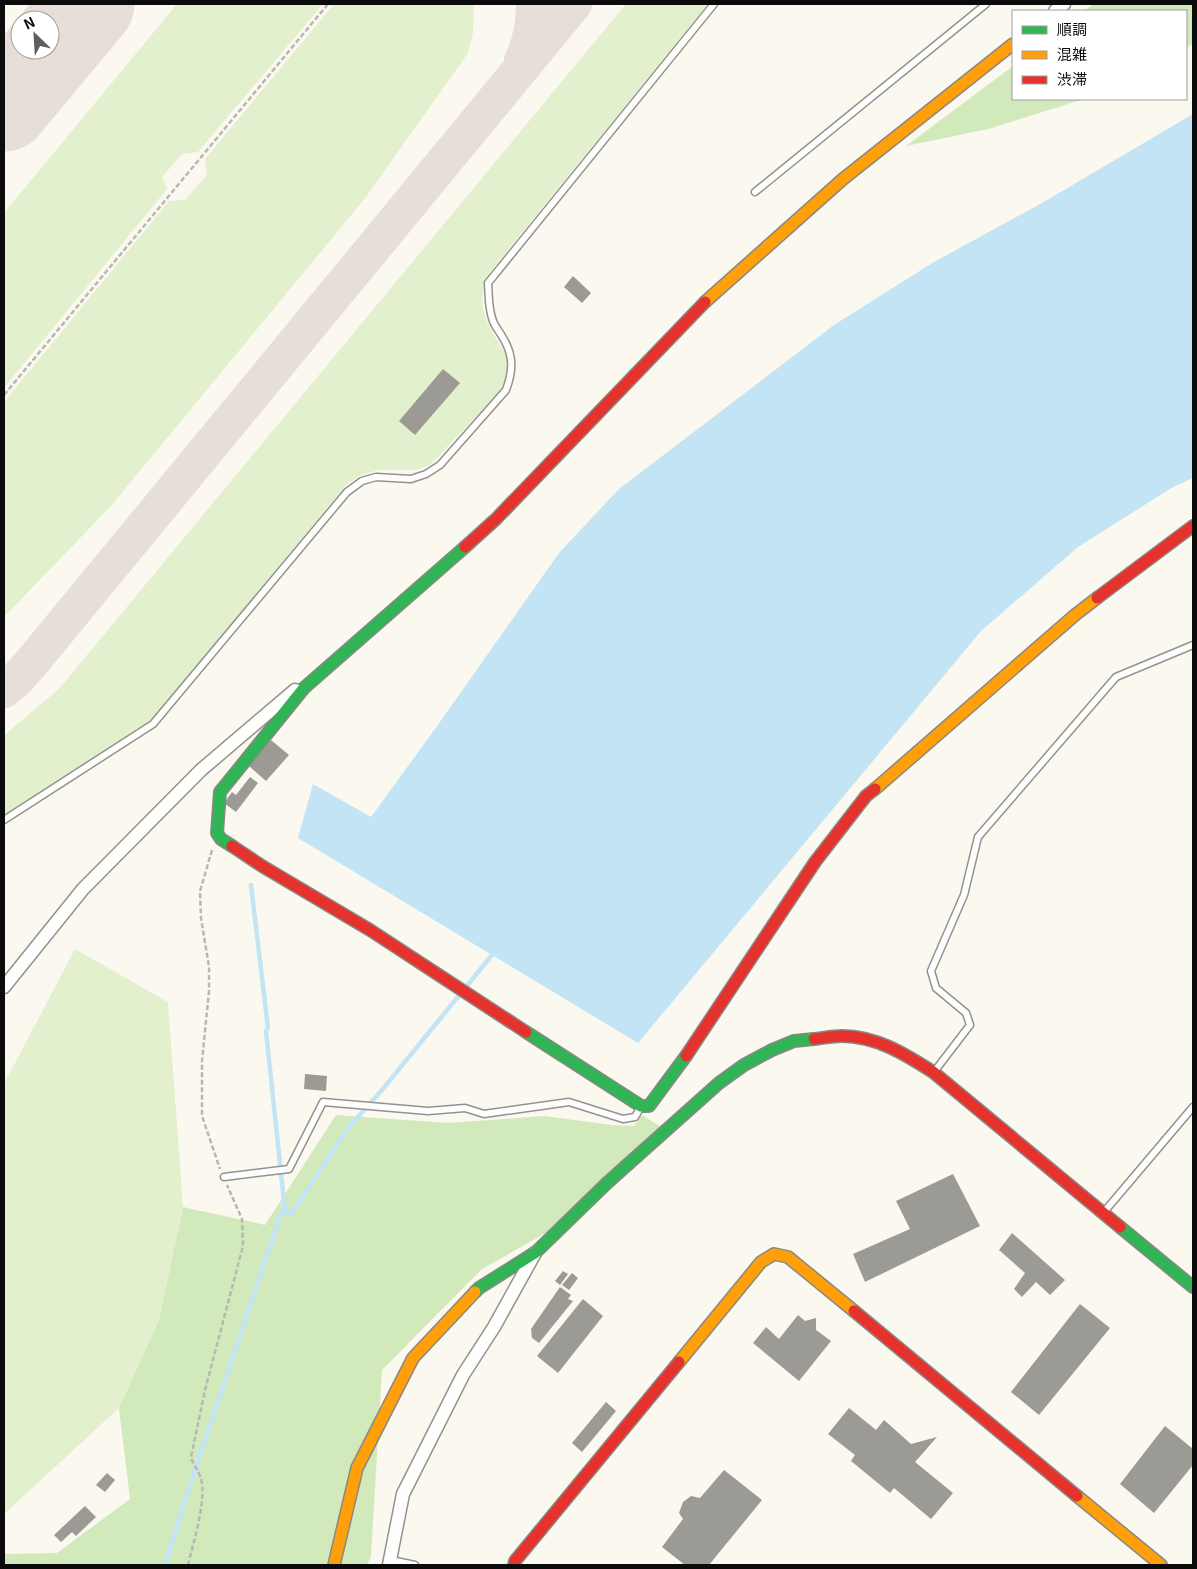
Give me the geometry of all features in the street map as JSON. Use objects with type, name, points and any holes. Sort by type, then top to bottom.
[{"type":"street","points":[[1012,45],[843,180],[700,306],[496,519],[304,688],[220,792],[217,832],[221,839],[237,850],[370,930],[641,1106],[648,1106],[681,1063],[815,862],[866,796],[1075,615],[1193,526]]},
{"type":"street","points":[[4,987],[83,889],[201,770],[496,519]]},
{"type":"street","points":[[334,1565],[357,1468],[413,1358],[479,1288],[536,1252],[607,1183],[693,1105],[732,1074],[772,1050],[794,1041],[843,1036],[874,1042],[900,1051],[933,1072],[1193,1287]]},
{"type":"street","points":[[390,1563],[403,1494],[463,1376],[494,1327],[536,1252]]},
{"type":"street","points":[[514,1565],[515,1561],[761,1262],[774,1254],[788,1257],[1161,1565]]},
{"type":"lane","points":[[4,820],[153,724],[347,492],[362,482],[376,477],[412,479],[426,474],[440,465],[506,390],[511,376],[512,358],[504,339],[494,324],[489,308],[488,282],[714,4]]},
{"type":"lane","points":[[755,192],[986,4]]},
{"type":"lane","points":[[933,1072],[970,1025],[966,1014],[936,988],[931,971],[964,895],[978,837],[1116,677],[1193,644]]},
{"type":"lane","points":[[224,1177],[289,1169],[323,1102],[428,1111],[465,1108],[484,1114],[569,1102],[623,1119],[635,1117],[641,1106]]},
{"type":"lane","points":[[1103,1212],[1193,1107]]},
{"type":"lane","points":[[390,1563],[415,1565]]},
{"type":"path","points":[[4,395],[328,4]]},
{"type":"path","points":[[188,1565],[201,1509],[202,1490],[201,1478],[193,1465],[191,1457],[205,1390],[243,1246],[242,1219],[214,1155],[202,1116],[202,1061],[209,991],[209,966],[200,918],[200,891],[217,832]]},
{"type":"green space","points":[[177,4],[323,4],[198,152],[182,154],[162,177],[167,189],[4,388],[4,213]]},
{"type":"green space","points":[[334,4],[474,4],[473,32],[468,53],[366,197],[110,507],[4,617],[4,402],[169,201],[185,200],[207,175],[205,159]]},
{"type":"green space","points":[[626,4],[708,4],[490,272],[483,291],[482,300],[488,324],[508,360],[507,373],[501,390],[430,465],[416,470],[379,470],[361,475],[347,484],[153,719],[4,815],[4,735],[59,689]]},
{"type":"green space","points":[[1094,4],[1193,4],[1193,44],[1187,47],[1187,10],[1085,10]]},
{"type":"green space","points":[[1012,67],[1012,100],[1081,100],[988,129],[906,146]]},
{"type":"green space","points":[[75,949],[168,1002],[183,1207],[159,1320],[119,1408],[4,1514],[4,1084]]},
{"type":"green space","points":[[336,1115],[448,1123],[544,1116],[634,1126],[642,1115],[663,1128],[544,1234],[482,1269],[382,1370],[371,1556],[367,1565],[4,1565],[4,1554],[57,1553],[130,1499],[119,1408],[159,1320],[183,1207],[265,1225]]},
{"type":"water","points":[[1193,114],[1193,478],[1173,487],[1078,547],[981,631],[638,1043],[298,838],[313,784],[371,817],[559,553],[619,489],[834,325],[934,262],[1042,203]]},
{"type":"building","points":[[573,276],[591,293],[582,303],[564,287]]},
{"type":"building","points":[[443,369],[460,383],[415,435],[399,421]]},
{"type":"building","points":[[271,740],[289,755],[266,781],[249,766]]},
{"type":"building","points":[[250,777],[258,783],[236,812],[224,803],[232,792],[236,795]]},
{"type":"building","points":[[305,1074],[327,1076],[326,1091],[304,1089]]},
{"type":"building","points":[[953,1174],[980,1226],[865,1282],[853,1254],[910,1229],[896,1201]]},
{"type":"building","points":[[1012,1233],[1065,1280],[1050,1295],[1036,1282],[1022,1297],[1014,1289],[1025,1273],[999,1250]]},
{"type":"building","points":[[563,1271],[568,1274],[560,1285],[555,1281]]},
{"type":"building","points":[[572,1273],[578,1278],[569,1290],[562,1285]]},
{"type":"building","points":[[560,1287],[571,1295],[568,1299],[573,1301],[539,1343],[532,1338],[531,1329]]},
{"type":"building","points":[[583,1299],[603,1316],[558,1373],[537,1356]]},
{"type":"building","points":[[1080,1304],[1110,1328],[1039,1415],[1011,1392]]},
{"type":"building","points":[[798,1315],[805,1321],[816,1318],[816,1330],[831,1341],[799,1381],[753,1343],[766,1327],[779,1339]]},
{"type":"building","points":[[606,1402],[616,1411],[582,1452],[572,1443]]},
{"type":"building","points":[[849,1408],[876,1430],[884,1420],[911,1444],[937,1437],[915,1462],[953,1493],[931,1519],[894,1488],[890,1493],[851,1461],[855,1455],[828,1434]]},
{"type":"building","points":[[1165,1426],[1193,1449],[1193,1465],[1154,1513],[1120,1484]]},
{"type":"building","points":[[724,1470],[762,1500],[709,1565],[685,1565],[662,1547],[683,1519],[679,1513],[683,1502],[691,1496],[700,1498]]},
{"type":"building","points":[[107,1473],[115,1480],[105,1492],[96,1485]]},
{"type":"building","points":[[85,1506],[96,1517],[76,1536],[72,1532],[61,1542],[54,1535]]},
{"type":"waterway","points":[[165,1565],[282,1211],[285,1211],[266,1031],[268,1028],[251,885]]},
{"type":"waterway","points":[[466,987],[496,950]]},
{"type":"waterway","points":[[282,1211],[292,1213],[348,1128],[382,1090],[461,993]]},
{"type":"taxiway","points":[[522,61],[531,33],[534,4]]},
{"type":"taxiway","points":[[4,690],[32,662],[574,4]]},
{"type":"runway","points":[[4,106],[89,4]]},
{"type":"traffic: fast","points":[[232,846],[221,839],[217,833],[220,792],[304,688],[465,547]]},
{"type":"traffic: fast","points":[[526,1032],[641,1106],[649,1106],[686,1056]]},
{"type":"traffic: fast","points":[[475,1292],[536,1252],[607,1183],[719,1083],[744,1065],[772,1050],[794,1041],[814,1039]]},
{"type":"traffic: fast","points":[[1120,1227],[1193,1287]]},
{"type":"traffic: slow","points":[[705,302],[843,179],[1012,45]]},
{"type":"traffic: slow","points":[[875,789],[1097,598]]},
{"type":"traffic: slow","points":[[679,1362],[761,1262],[774,1254],[788,1257],[854,1311]]},
{"type":"traffic: slow","points":[[334,1565],[357,1468],[413,1358],[475,1292]]},
{"type":"traffic: slow","points":[[1077,1496],[1161,1565]]},
{"type":"traffic: jam","points":[[465,547],[496,519],[705,302]]},
{"type":"traffic: jam","points":[[1097,598],[1193,526]]},
{"type":"traffic: jam","points":[[686,1056],[815,862],[866,796],[875,789]]},
{"type":"traffic: jam","points":[[232,846],[370,930],[526,1032]]},
{"type":"traffic: jam","points":[[814,1039],[842,1036],[867,1039],[890,1047],[922,1065],[933,1072],[1120,1227]]},
{"type":"traffic: jam","points":[[854,1311],[1077,1496]]},
{"type":"traffic: jam","points":[[514,1565],[515,1561],[679,1362]]}]
